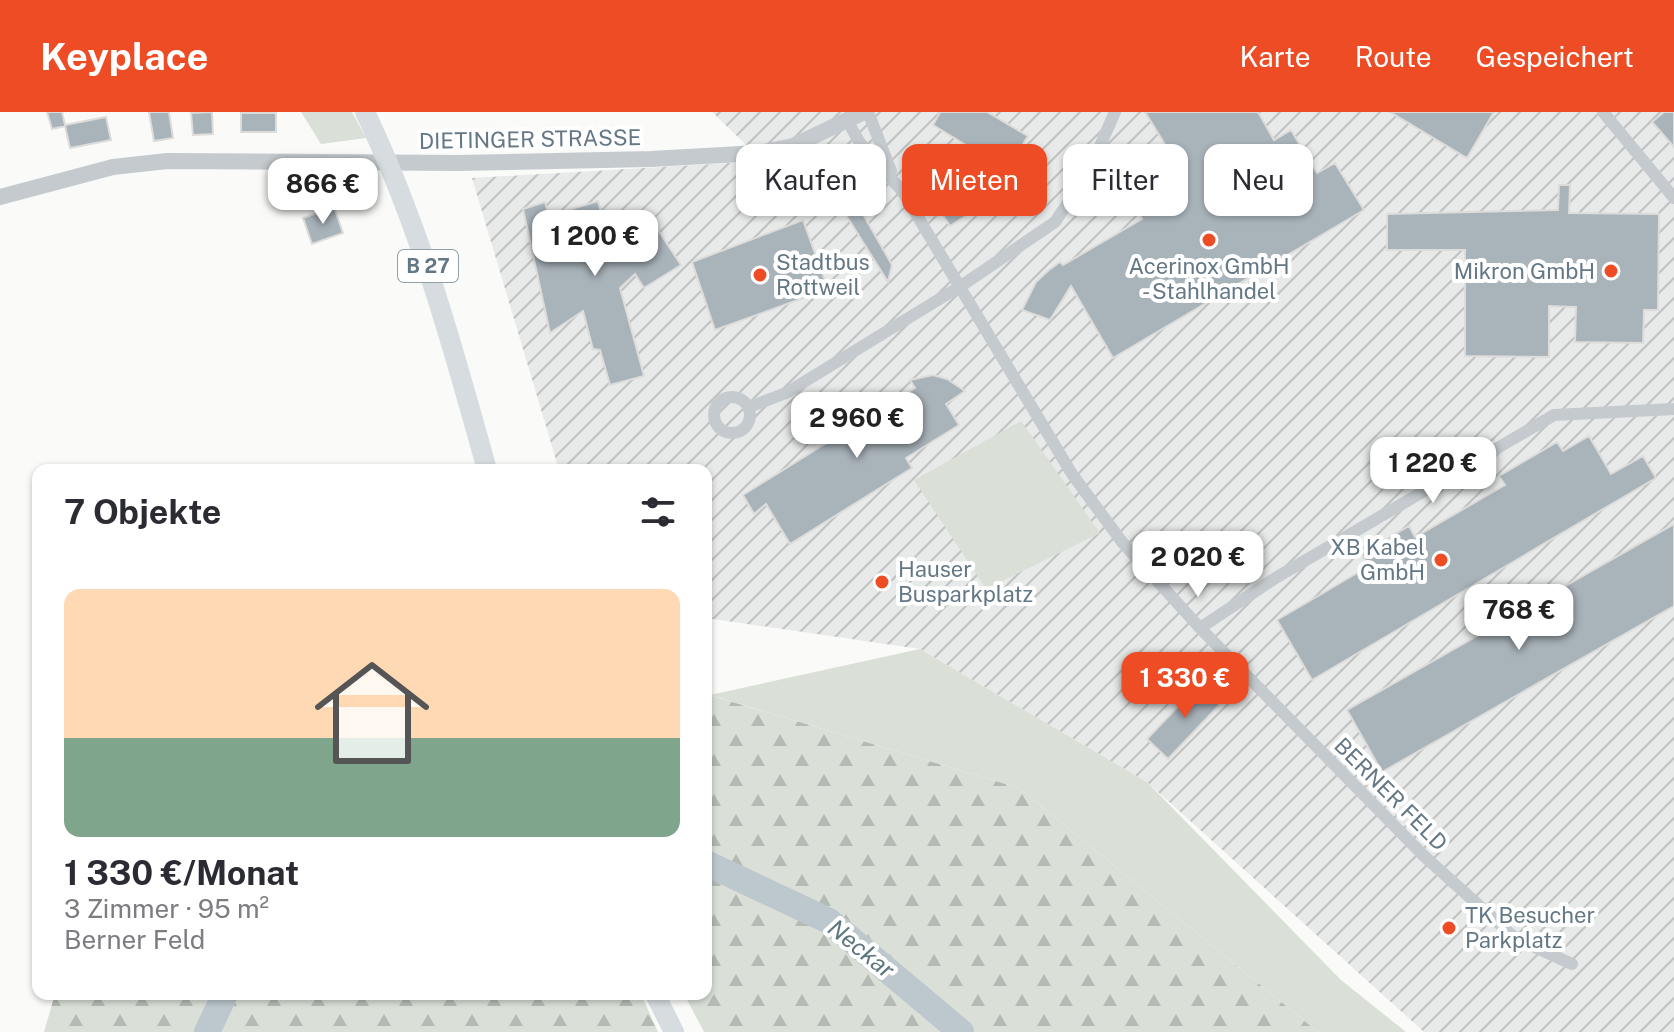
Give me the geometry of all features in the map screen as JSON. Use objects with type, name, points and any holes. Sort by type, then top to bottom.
[{"type":"main road","name":"B 27","points":[[365,112],[412,218],[443,309],[485,464]]},
{"type":"main road","points":[[658,1000],[674,1032]]},
{"type":"street","name":"DIETINGER STRASSE","points":[[0,197],[54,180],[167,161],[434,163],[651,159],[759,153],[793,146],[866,112]]},
{"type":"street","name":"BERNER FELD","points":[[866,112],[894,178],[1072,474],[1122,542],[1200,628],[1424,856],[1515,938],[1572,964]]},
{"type":"street","points":[[749,407],[786,393],[960,285],[1064,213],[1089,171],[1115,112]]},
{"type":"street","points":[[1603,112],[1674,198]]},
{"type":"street","name":"BERNER FELD","points":[[848,122],[860,143],[894,178]]},
{"type":"street","points":[[1200,628],[1290,569],[1554,415],[1674,409]]},
{"type":"shaded area","points":[[712,112],[1674,112],[1674,1032],[1424,1032],[1147,782],[920,649],[712,619],[712,464],[557,464],[472,178],[736,163],[736,216],[886,216],[886,144],[745,144]]},
{"type":"green space","points":[[301,112],[352,112],[366,138],[321,144]]},
{"type":"green space","points":[[1021,421],[1100,533],[986,589],[914,480]]},
{"type":"green space","points":[[920,649],[1147,782],[1341,980],[1406,1032],[1318,1032],[1019,788],[712,695]]},
{"type":"green space","points":[[712,696],[1019,788],[1318,1032],[704,1032],[687,1000],[712,1000]]},
{"type":"green space","points":[[53,1000],[644,1000],[658,1032],[44,1032]]},
{"type":"building","points":[[47,112],[62,112],[65,125],[106,117],[111,140],[70,148],[65,126],[52,129]]},
{"type":"building","points":[[149,112],[169,112],[173,138],[154,141]]},
{"type":"building","points":[[212,112],[213,134],[193,135],[191,113]]},
{"type":"building","points":[[940,112],[987,112],[1028,136],[1023,144],[964,144],[933,125]]},
{"type":"building","name":"Acerinox GmbH - Stahlhandel","points":[[1145,112],[1258,112],[1274,140],[1291,130],[1299,144],[1204,144],[1204,216],[1313,216],[1313,166],[1317,173],[1335,163],[1364,210],[1113,358],[1071,286],[1050,320],[1022,310],[1036,282],[1049,270],[1142,219],[1140,216],[1188,216],[1188,144],[1165,144]]},
{"type":"building","points":[[1390,112],[1494,112],[1467,158]]},
{"type":"building","points":[[1664,112],[1674,112],[1674,147],[1652,122]]},
{"type":"building","points":[[241,113],[276,113],[276,132],[241,132]]},
{"type":"building","points":[[1559,185],[1570,185],[1569,213],[1659,214],[1658,310],[1644,310],[1643,343],[1575,342],[1576,307],[1549,306],[1549,357],[1465,356],[1465,250],[1387,250],[1387,214],[1558,210]]},
{"type":"building","points":[[598,201],[609,242],[621,232],[623,242],[654,224],[681,265],[644,288],[635,274],[620,288],[644,376],[610,385],[600,350],[593,349],[583,311],[550,333],[523,209],[545,202],[549,216]]},
{"type":"building","points":[[334,207],[343,233],[312,244],[303,218]]},
{"type":"building","points":[[847,216],[864,216],[892,265],[888,282]]},
{"type":"building","points":[[943,216],[966,216],[950,226]]},
{"type":"building","name":"Stadtbus Rottweil","points":[[803,220],[828,289],[715,330],[692,262]]},
{"type":"building","points":[[933,375],[947,379],[965,391],[946,404],[959,425],[906,458],[912,468],[790,544],[766,504],[754,514],[743,495],[915,388],[910,380]]},
{"type":"building","name":"XB Kabel GmbH","points":[[1589,436],[1611,474],[1643,456],[1656,478],[1312,680],[1277,620],[1369,566],[1361,554],[1409,526],[1415,537],[1505,485],[1499,476],[1557,442],[1563,451]]},
{"type":"building","points":[[1674,524],[1674,606],[1382,772],[1347,710]]},
{"type":"building","points":[[1202,681],[1223,701],[1168,759],[1147,739]]},
{"type":"waterway","name":"Neckar","points":[[712,866],[829,921],[961,1032]]},
{"type":"waterway","name":"Neckar","points":[[207,1032],[222,1000]]},
{"type":"place","name":"Acerinox GmbH - Stahlhandel","points":[[1209,240]]},
{"type":"place","name":"Mikron GmbH","points":[[1611,271]]},
{"type":"place","name":"Stadtbus Rottweil","points":[[760,275]]},
{"type":"place","name":"XB Kabel GmbH","points":[[1441,560]]},
{"type":"place","name":"Hauser Busparkplatz","points":[[882,582]]},
{"type":"place","name":"TK Besucher Parkplatz","points":[[1449,928]]}]
